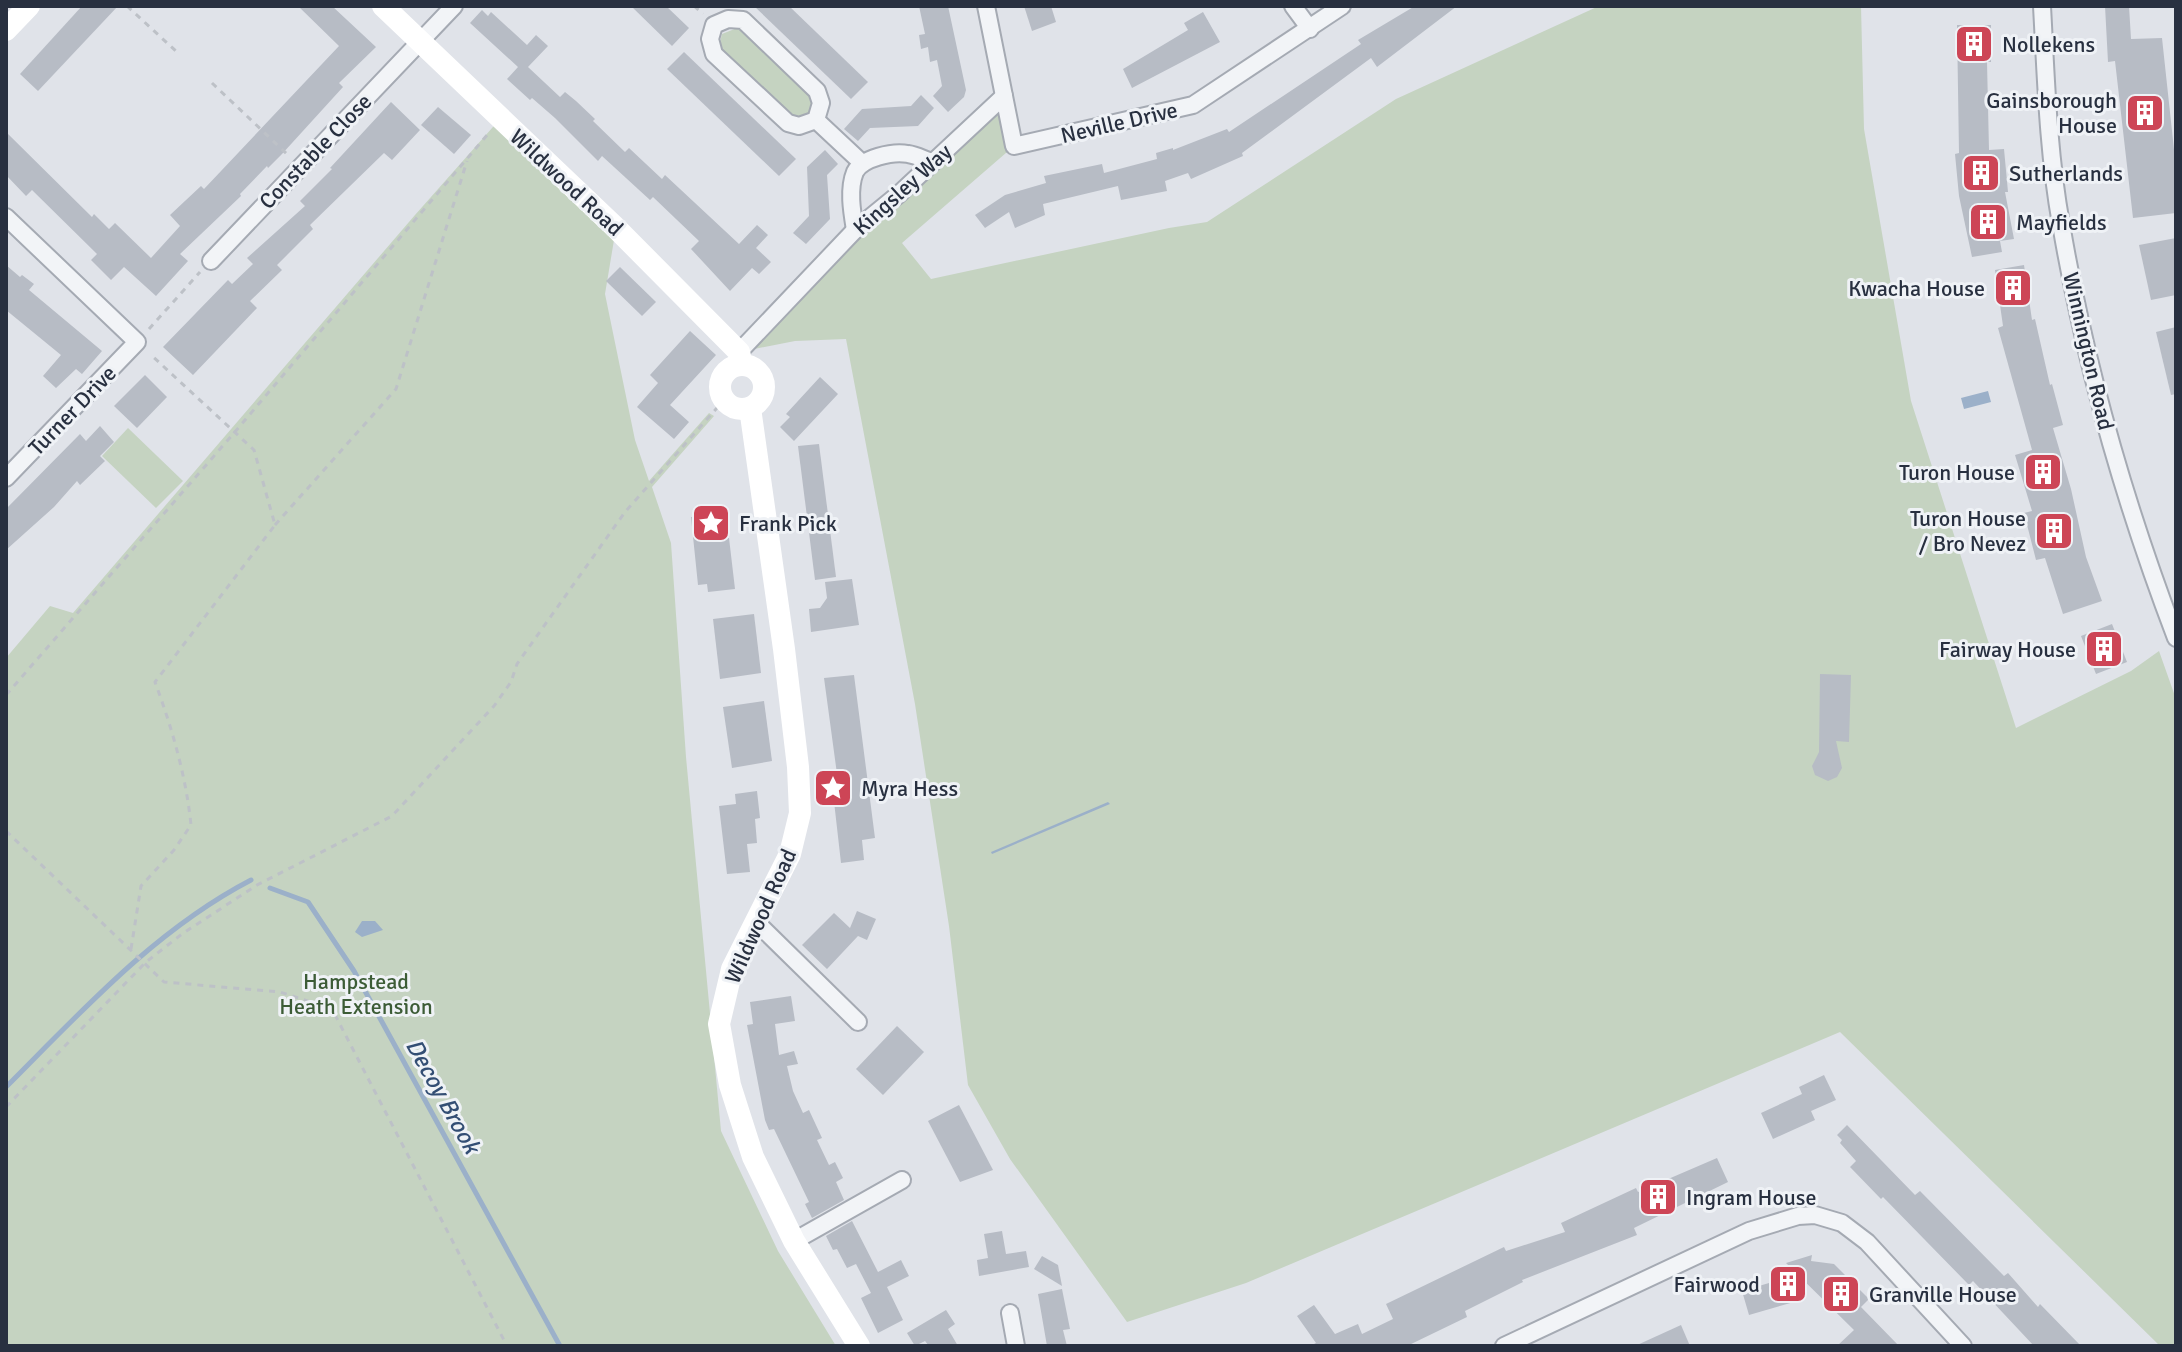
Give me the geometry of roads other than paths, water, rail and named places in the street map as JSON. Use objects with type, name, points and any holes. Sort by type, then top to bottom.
[{"type":"street","points":[[6,30],[29,6]]},
{"type":"street","name":"Wildwood Road","points":[[383,6],[616,228],[740,358]]},
{"type":"street","name":"Constable Close","points":[[211,261],[454,6]]},
{"type":"street","points":[[986,6],[1004,96]]},
{"type":"street","points":[[1293,6],[1310,29]]},
{"type":"street","name":"Neville Drive","points":[[1004,96],[1014,146],[1193,105],[1342,6]]},
{"type":"street","name":"Winnington Road","points":[[2042,6],[2050,139],[2060,223],[2109,436],[2176,638]]},
{"type":"street","points":[[728,19],[743,20],[817,91],[821,103],[816,120],[799,126],[788,123],[777,113],[714,54],[710,39],[714,25],[728,19]]},
{"type":"street","name":"Kingsley Way","points":[[740,358],[855,230],[1004,96]]},
{"type":"street","points":[[816,120],[862,163]]},
{"type":"street","points":[[855,230],[852,193],[855,173],[862,163],[886,155],[907,153],[932,162]]},
{"type":"street","name":"Turner Drive","points":[[6,217],[137,342],[6,478]]},
{"type":"street","points":[[740,358],[757,370],[765,386],[763,395],[750,408],[736,408],[724,400],[720,391],[724,374],[740,358]]},
{"type":"street","name":"Wildwood Road","points":[[750,408],[778,604],[798,767],[800,813],[790,854],[732,969],[719,1024],[730,1085],[753,1157],[794,1241],[859,1346]]},
{"type":"street","points":[[756,922],[858,1022]]},
{"type":"street","points":[[794,1241],[902,1180]]},
{"type":"street","points":[[1504,1346],[1749,1231],[1777,1220],[1815,1215],[1842,1223],[1867,1242],[1963,1346]]},
{"type":"street","points":[[1010,1313],[1016,1346]]},
{"type":"water","points":[[1988,391],[1991,402],[1964,409],[1961,398]]},
{"type":"water","points":[[1108,802],[1110,804],[991,852]]},
{"type":"water","points":[[362,921],[375,921],[383,930],[362,937],[355,932]]},
{"type":"waterway","name":"Decoy Brook","points":[[6,1087],[151,947],[216,900],[251,880]]},
{"type":"waterway","name":"Decoy Brook","points":[[270,888],[308,902],[354,971],[560,1346]]},
{"type":"place","name":"Nollekens","points":[[1974,44]]},
{"type":"place","name":"Gainsborough House","points":[[2145,113]]},
{"type":"place","name":"Sutherlands","points":[[1981,173]]},
{"type":"place","name":"Mayfields","points":[[1988,222]]},
{"type":"place","name":"Kwacha House","points":[[2013,288]]},
{"type":"place","name":"Turon House","points":[[2043,472]]},
{"type":"place","name":"Frank Pick","points":[[711,523]]},
{"type":"place","name":"Turon House / Bro Nevez","points":[[2054,531]]},
{"type":"place","name":"Fairway House","points":[[2104,649]]},
{"type":"place","name":"Myra Hess","points":[[833,788]]},
{"type":"place","name":"Ingram House","points":[[1658,1197]]},
{"type":"place","name":"Fairwood","points":[[1788,1284]]},
{"type":"place","name":"Granville House","points":[[1841,1294]]},
{"type":"park label","name":"Hampstead Heath Extension","points":[[356,994]]}]
